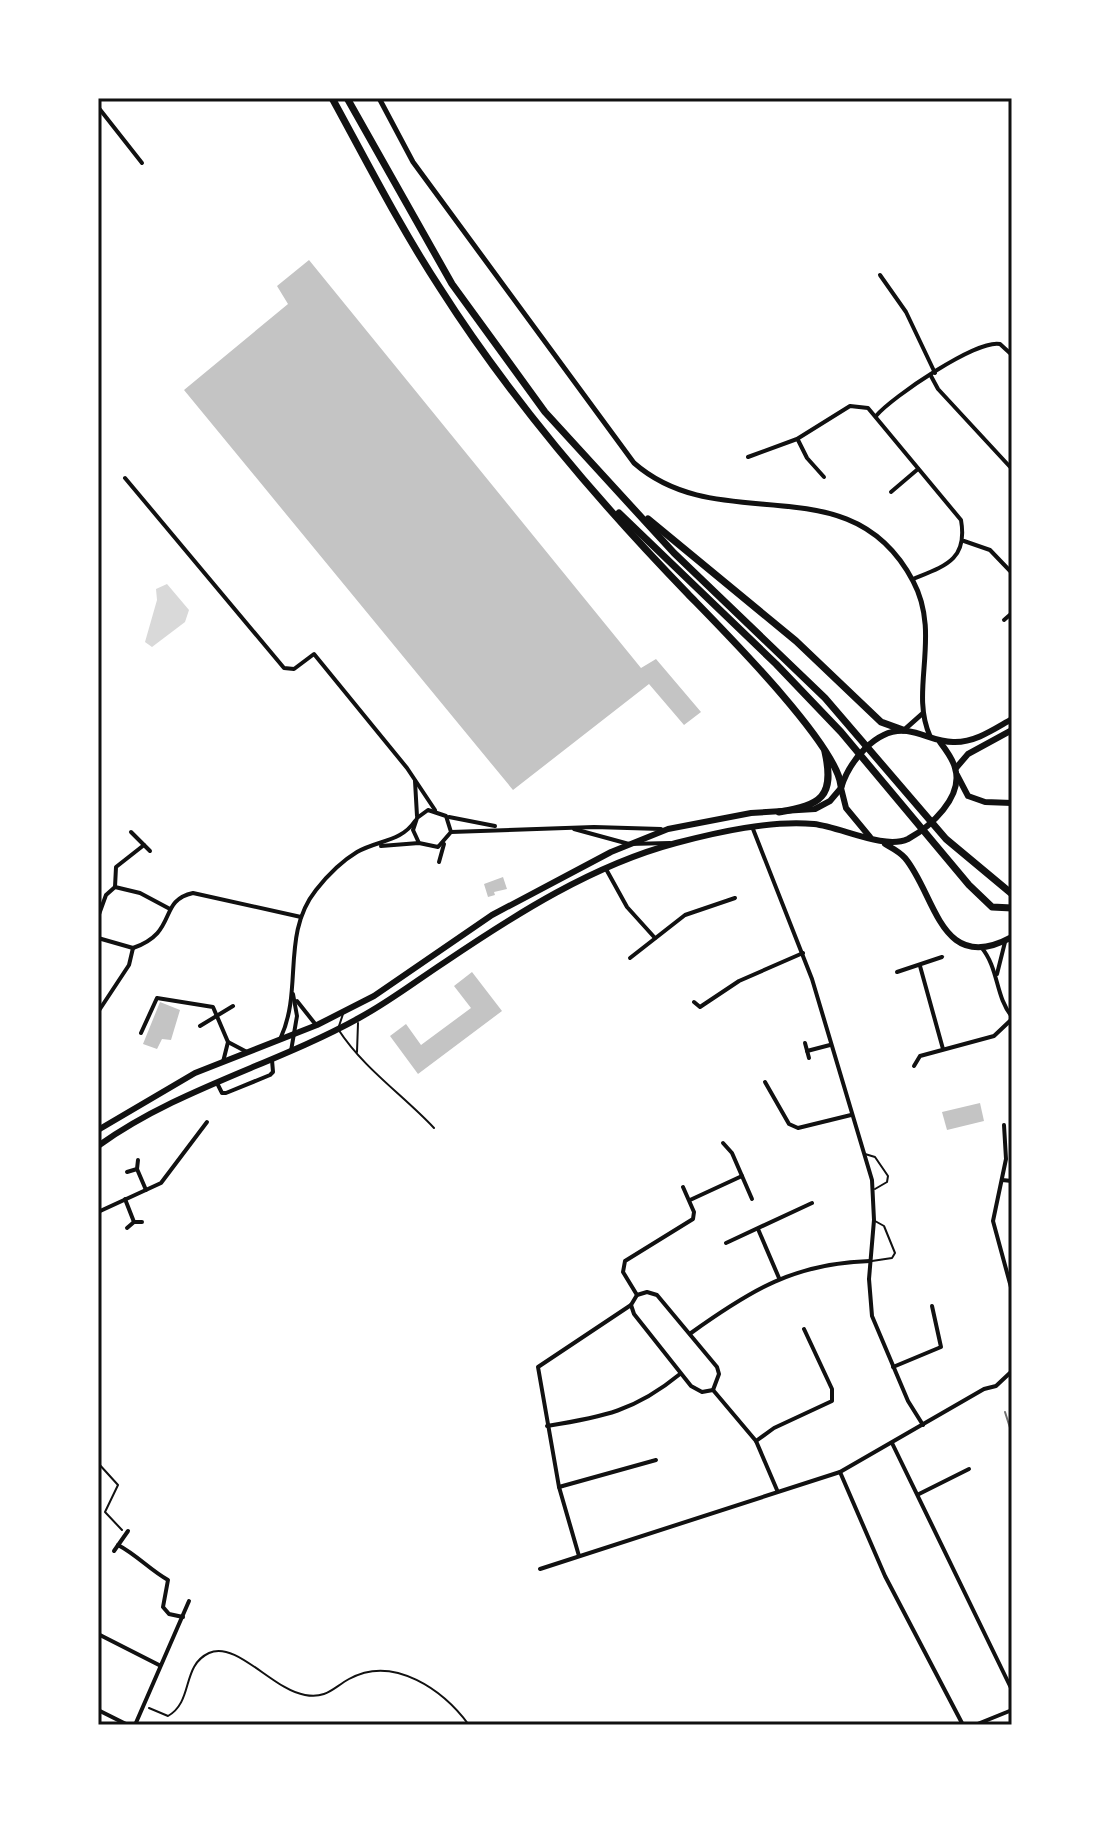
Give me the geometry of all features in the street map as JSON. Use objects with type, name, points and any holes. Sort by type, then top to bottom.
[{"type":"highway","points":[[332,98],[440,288],[501,377],[585,481],[754,663],[836,764],[841,787]]},
{"type":"highway","points":[[347,98],[428,244],[480,326],[545,412],[674,553],[825,698],[946,839],[1012,894]]},
{"type":"highway","points":[[585,481],[816,705],[969,885],[992,907],[1012,908]]},
{"type":"highway","points":[[633,508],[796,641],[881,722],[904,730]]},
{"type":"highway","points":[[779,812],[812,804],[824,794],[830,774],[825,750]]},
{"type":"main road","points":[[98,1130],[153,1096],[223,1062],[343,1013],[399,981],[492,915],[629,844],[668,829],[751,813],[815,809],[830,801],[850,768],[881,737],[904,730],[940,742],[969,740],[1012,719]]},
{"type":"main road","points":[[885,844],[911,837],[943,812],[956,772],[968,754],[1012,730]]},
{"type":"main road","points":[[940,742],[968,796],[985,802],[1012,803]]},
{"type":"main road","points":[[841,787],[846,808],[870,837]]},
{"type":"main road","points":[[98,1146],[123,1128],[216,1081],[291,1051],[360,1018],[520,914],[606,869],[674,844],[753,829],[811,824],[870,837],[907,860],[942,927],[962,942],[981,946],[1009,938]]},
{"type":"street","points":[[379,98],[413,162],[634,463],[655,480],[692,496],[816,508],[849,519],[877,537],[913,579],[927,628],[923,713],[930,738]]},
{"type":"street","points":[[98,107],[142,163]]},
{"type":"street","points":[[880,275],[906,312],[938,389],[1012,469]]},
{"type":"street","points":[[876,416],[894,398],[986,345],[1000,344],[1012,355]]},
{"type":"street","points":[[748,457],[797,439],[850,406],[861,405],[876,416],[918,469],[957,511],[964,541],[947,564],[913,579]]},
{"type":"street","points":[[797,439],[807,458],[824,477]]},
{"type":"street","points":[[891,492],[918,469]]},
{"type":"street","points":[[125,478],[284,668],[294,669],[314,654],[414,779],[435,810],[476,824],[521,829]]},
{"type":"street","points":[[964,541],[990,550],[1012,573]]},
{"type":"street","points":[[1004,620],[1012,613]]},
{"type":"street","points":[[904,730],[923,713]]},
{"type":"street","points":[[414,779],[416,819],[413,830],[419,843]]},
{"type":"street","points":[[280,1039],[288,1023],[292,953],[301,917],[315,891],[338,867],[363,849],[397,837],[416,819],[435,810]]},
{"type":"street","points":[[363,849],[419,843],[431,848],[439,862],[451,832],[446,816]]},
{"type":"street","points":[[567,828],[629,844],[674,844]]},
{"type":"street","points":[[451,832],[668,829]]},
{"type":"street","points":[[753,829],[803,953],[873,1190],[870,1261],[872,1316],[893,1367],[923,1425]]},
{"type":"street","points":[[131,832],[150,851]]},
{"type":"street","points":[[431,848],[444,844]]},
{"type":"street","points":[[115,887],[113,878],[117,865],[144,845]]},
{"type":"street","points":[[606,869],[627,907],[655,938]]},
{"type":"street","points":[[115,887],[140,893],[170,909]]},
{"type":"street","points":[[98,917],[106,895],[115,887]]},
{"type":"street","points":[[98,938],[133,948],[150,942],[161,933],[170,909],[180,896],[193,893],[301,917]]},
{"type":"street","points":[[630,958],[685,915],[735,898]]},
{"type":"street","points":[[997,974],[1009,938]]},
{"type":"street","points":[[914,1066],[920,1056],[994,1036],[1012,1018],[1003,1003],[997,974],[981,946]]},
{"type":"street","points":[[98,1012],[129,965],[133,948]]},
{"type":"street","points":[[694,1002],[700,1007],[739,981],[803,953]]},
{"type":"street","points":[[897,972],[942,957]]},
{"type":"street","points":[[920,966],[943,1049]]},
{"type":"street","points":[[292,987],[299,1007],[317,1025]]},
{"type":"street","points":[[291,1051],[297,1016],[292,987]]},
{"type":"street","points":[[141,1033],[157,998],[198,1007],[206,1004],[218,1012],[228,1042],[223,1062]]},
{"type":"street","points":[[200,1026],[218,1012],[233,1006]]},
{"type":"street","points":[[228,1042],[247,1052]]},
{"type":"street","points":[[805,1043],[809,1058]]},
{"type":"street","points":[[807,1051],[830,1045]]},
{"type":"street","points":[[216,1081],[222,1093],[226,1093],[255,1081],[273,1072],[271,1058]]},
{"type":"street","points":[[765,1082],[789,1124],[798,1128],[852,1115]]},
{"type":"street","points":[[98,1212],[167,1178],[207,1122]]},
{"type":"street","points":[[1004,1125],[1006,1159],[993,1221],[1012,1291]]},
{"type":"street","points":[[190,1131],[197,1136]]},
{"type":"street","points":[[723,1143],[732,1153],[752,1199]]},
{"type":"street","points":[[732,1153],[742,1150]]},
{"type":"street","points":[[138,1160],[137,1169],[146,1190]]},
{"type":"street","points":[[127,1172],[137,1169]]},
{"type":"street","points":[[690,1200],[742,1176]]},
{"type":"street","points":[[1002,1180],[1012,1181]]},
{"type":"street","points":[[637,1295],[623,1272],[625,1261],[688,1224],[694,1212],[682,1189]]},
{"type":"street","points":[[125,1199],[134,1222]]},
{"type":"street","points":[[726,1243],[812,1204]]},
{"type":"street","points":[[127,1228],[134,1222],[142,1222]]},
{"type":"street","points":[[758,1229],[779,1278]]},
{"type":"street","points":[[690,1334],[740,1298],[779,1278],[820,1265],[870,1261]]},
{"type":"street","points":[[579,1556],[559,1487],[538,1367],[631,1305],[637,1295]]},
{"type":"street","points":[[637,1295],[657,1295],[717,1367],[719,1374],[713,1390]]},
{"type":"street","points":[[631,1305],[680,1374],[696,1390],[713,1390],[756,1441],[777,1490]]},
{"type":"street","points":[[893,1367],[941,1347],[932,1306]]},
{"type":"street","points":[[756,1441],[774,1428],[832,1401],[832,1389],[804,1329]]},
{"type":"street","points":[[540,1569],[840,1472],[984,1389],[996,1386],[1012,1371]]},
{"type":"street","points":[[547,1426],[617,1413],[637,1405],[680,1374]]},
{"type":"street","points":[[892,1443],[1012,1690]]},
{"type":"street","points":[[559,1487],[656,1460]]},
{"type":"street","points":[[919,1494],[969,1469]]},
{"type":"street","points":[[840,1472],[885,1576],[963,1725]]},
{"type":"street","points":[[114,1551],[127,1532]]},
{"type":"street","points":[[118,1545],[168,1580],[163,1607],[169,1614],[183,1617]]},
{"type":"street","points":[[135,1725],[189,1601]]},
{"type":"street","points":[[98,1634],[159,1665]]},
{"type":"street","points":[[98,1710],[128,1725]]},
{"type":"street","points":[[975,1725],[1012,1710]]},
{"type":"lane","points":[[343,1013],[338,1029],[357,1055],[434,1128]]},
{"type":"lane","points":[[357,1055],[356,1028],[360,1018]]},
{"type":"lane","points":[[864,1154],[875,1157],[888,1176],[885,1183],[873,1190]]},
{"type":"lane","points":[[870,1261],[880,1262],[895,1253],[884,1226],[874,1220]]},
{"type":"path","points":[[98,1463],[118,1485],[105,1507],[106,1516],[127,1532]]},
{"type":"path","points":[[143,1706],[168,1716],[177,1711],[187,1694],[192,1669],[209,1652],[219,1651],[241,1656],[272,1683],[305,1695],[328,1694],[349,1679],[376,1673],[412,1678],[428,1684],[451,1701],[469,1725]]},
{"type":"shaded area","points":[[167,584],[189,610],[185,622],[152,647],[145,642],[157,600],[156,589]]},
{"type":"building","points":[[309,260],[641,668],[656,659],[701,712],[684,725],[649,684],[513,790],[184,390],[288,304],[277,286]]},
{"type":"building","points":[[503,877],[507,889],[488,897],[484,884]]},
{"type":"building","points":[[472,972],[502,1011],[418,1074],[390,1036],[406,1024],[421,1045],[471,1008],[454,986]]},
{"type":"building","points":[[160,1002],[180,1010],[171,1040],[162,1039],[157,1049],[143,1044]]},
{"type":"building","points":[[980,1103],[984,1121],[947,1130],[942,1112]]},
{"type":"railway","points":[[1005,1412],[1012,1434]]}]
